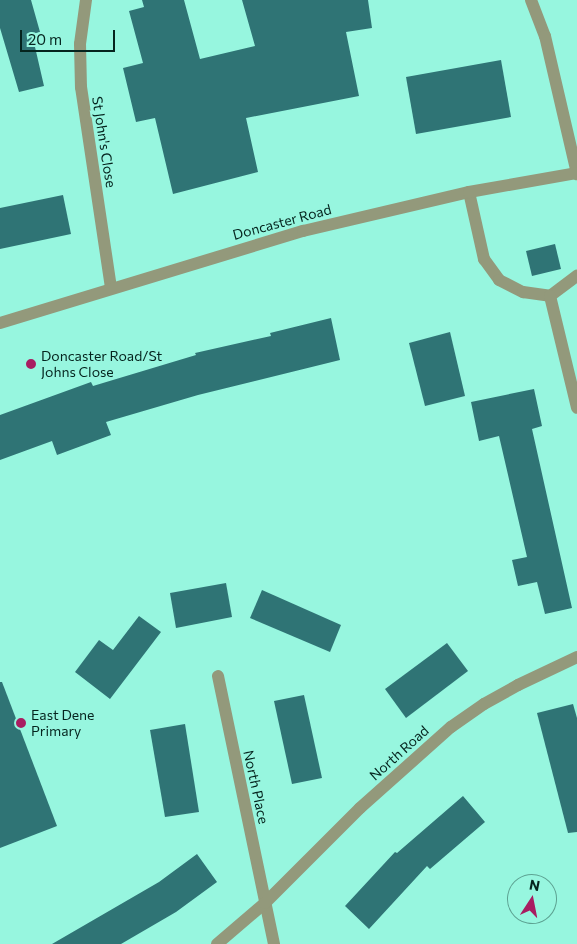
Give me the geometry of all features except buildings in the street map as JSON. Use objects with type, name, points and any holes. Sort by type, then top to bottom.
[{"type":"street","name":"St John's Close","points":[[86,0],[80,44],[80,87],[111,288]]},
{"type":"street","points":[[531,0],[545,36],[577,174]]},
{"type":"street","name":"Doncaster Road","points":[[0,323],[303,231],[470,192],[577,174]]},
{"type":"street","points":[[470,192],[484,259],[499,280],[523,292],[550,296],[577,276]]},
{"type":"street","points":[[550,296],[577,408]]},
{"type":"street","name":"North Road","points":[[217,944],[265,904],[360,808],[451,727],[509,690],[558,664],[577,657]]},
{"type":"street","name":"North Place","points":[[218,676],[274,944]]},
{"type":"place","name":"Doncaster Road/St Johns Close","points":[[31,364]]},
{"type":"place","name":"East Dene Primary","points":[[21,723]]}]
